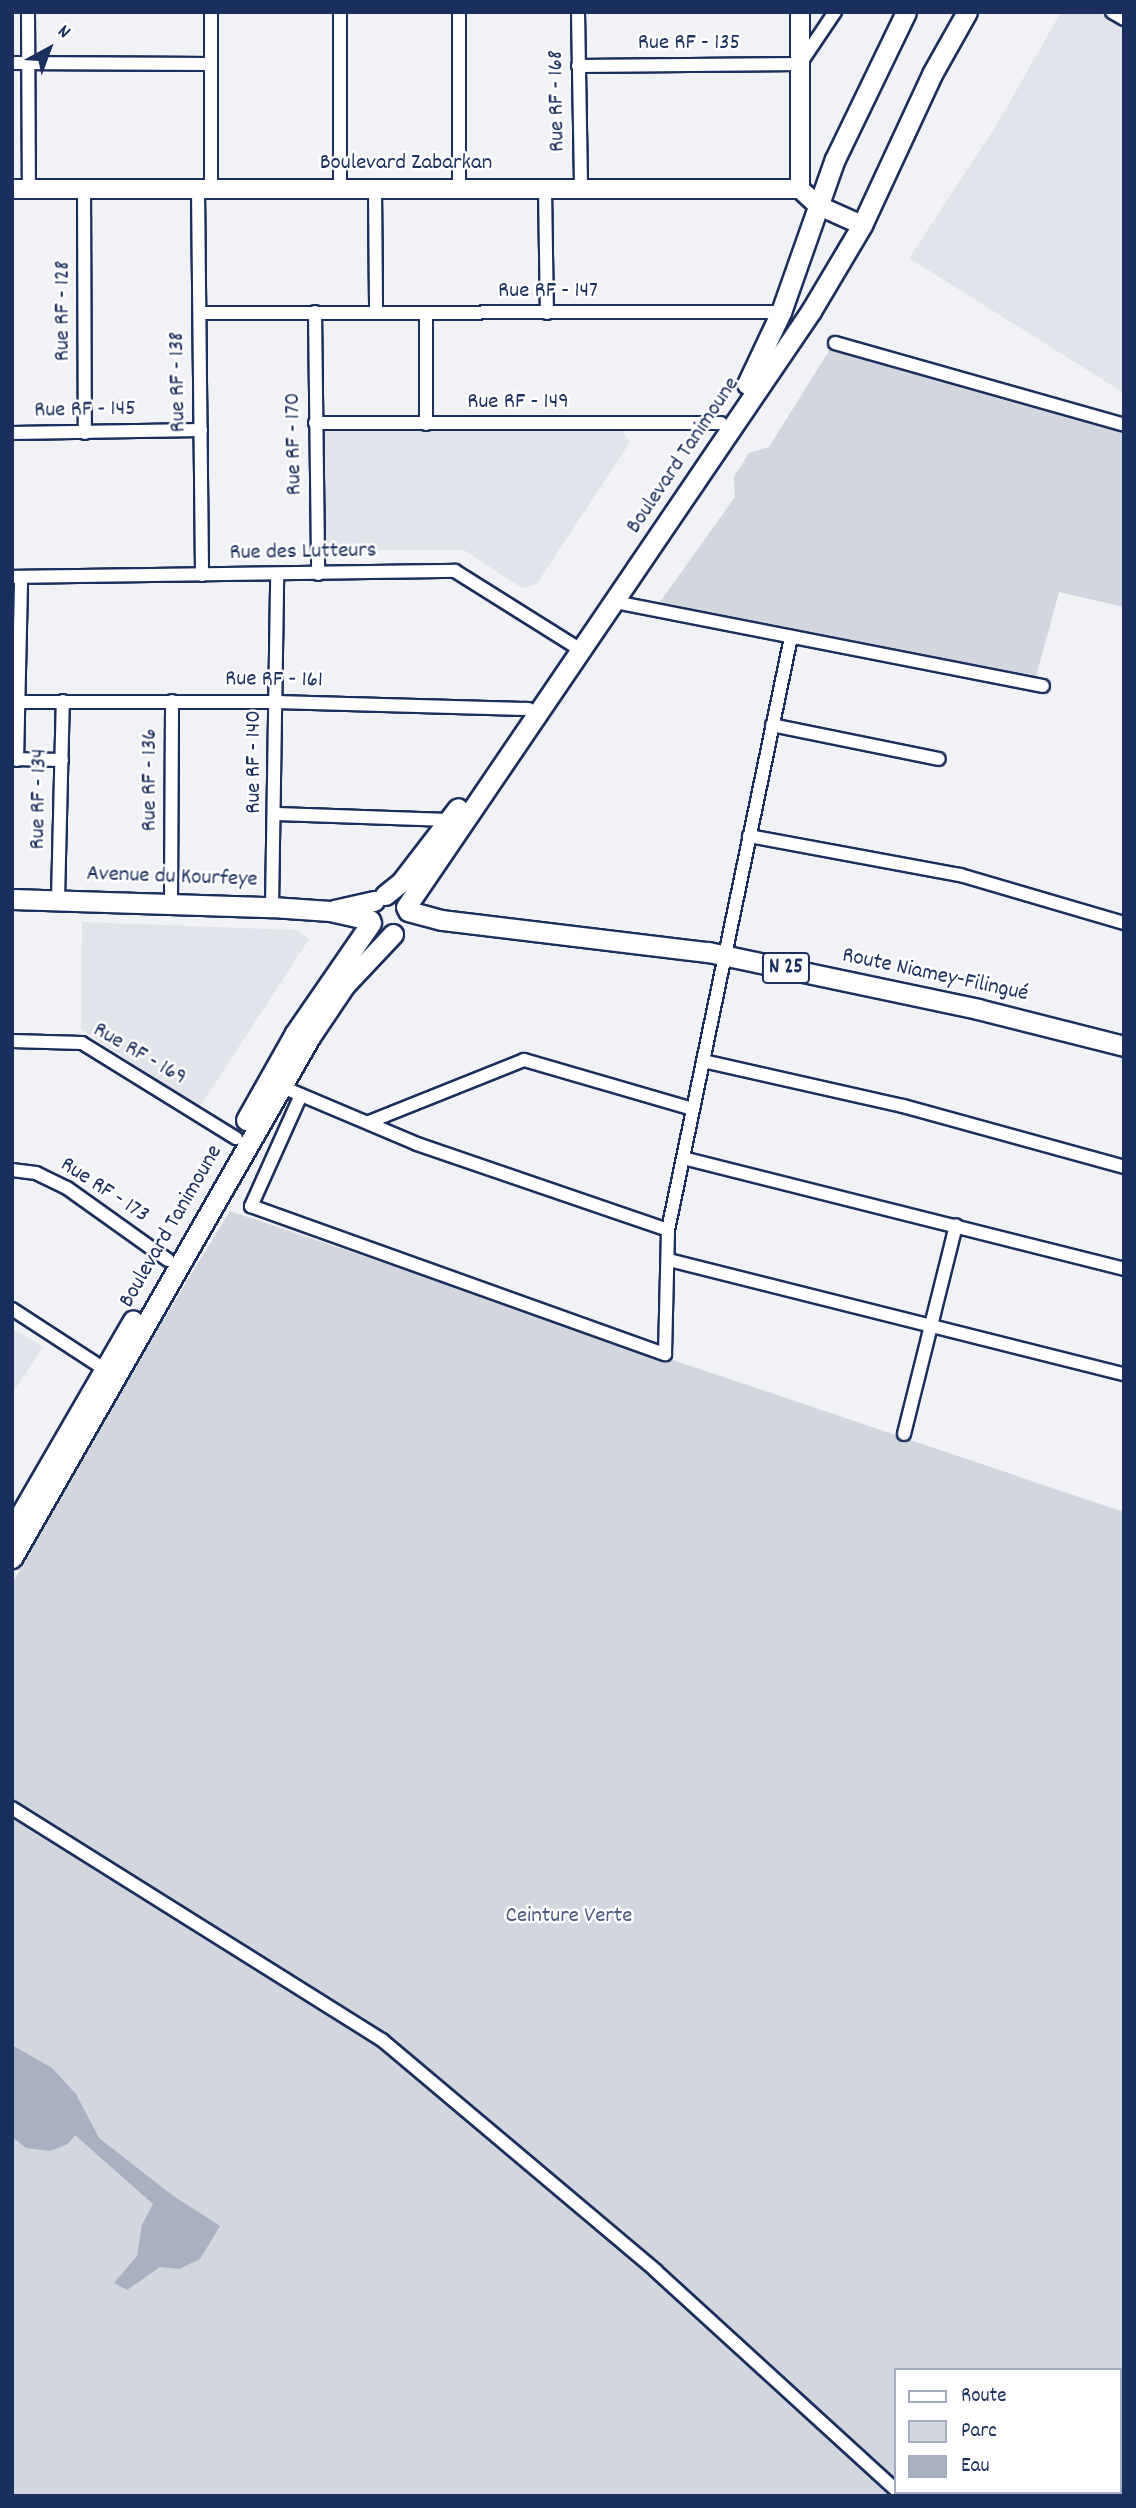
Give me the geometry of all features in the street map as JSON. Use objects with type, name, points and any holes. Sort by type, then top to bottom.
[{"type":"main road","name":"Boulevard Tanimoune","points":[[12,1558],[127,1343],[167,1260],[295,1033],[375,910],[450,820],[529,709],[759,365],[781,312],[817,205],[906,12]]},
{"type":"main road","name":"Boulevard Tanimoune","points":[[12,1529],[104,1369],[127,1343],[335,998],[397,932],[407,909],[437,860],[811,311],[862,225],[932,74],[967,12]]},
{"type":"main road","points":[[437,860],[428,896],[442,920]]},
{"type":"main road","name":"Route Niamey-Filingué","points":[[375,910],[396,897],[407,909],[442,920],[725,956],[978,1009],[1124,1046]]},
{"type":"main road","name":"Avenue du Kourfeye","points":[[12,899],[171,901],[330,911],[375,910]]},
{"type":"main road","points":[[375,910],[380,932],[397,932]]},
{"type":"main road","name":"Route Niamey-Filingué","points":[[397,932],[442,920]]},
{"type":"street","points":[[20,189],[28,12]]},
{"type":"street","name":"Rue RF - 138","points":[[202,575],[200,313],[211,12]]},
{"type":"street","points":[[340,12],[340,189]]},
{"type":"street","points":[[458,189],[459,12]]},
{"type":"street","name":"Rue RF - 168","points":[[578,12],[581,189]]},
{"type":"street","points":[[800,12],[800,189],[817,205],[862,225]]},
{"type":"street","points":[[800,64],[835,12]]},
{"type":"street","points":[[1112,12],[1124,19]]},
{"type":"street","points":[[12,63],[211,64]]},
{"type":"street","name":"Rue RF - 135","points":[[578,66],[800,64]]},
{"type":"street","name":"Boulevard Zabarkan","points":[[20,189],[800,189]]},
{"type":"street","name":"Rue RF - 128","points":[[84,189],[85,433]]},
{"type":"street","points":[[375,189],[376,313]]},
{"type":"street","points":[[545,189],[547,313]]},
{"type":"street","name":"Rue RF - 170","points":[[315,312],[318,574]]},
{"type":"street","name":"Rue RF - 147","points":[[200,313],[781,312]]},
{"type":"street","points":[[426,313],[426,424]]},
{"type":"street","points":[[835,343],[1124,425]]},
{"type":"street","name":"Rue RF - 149","points":[[316,423],[721,424]]},
{"type":"street","name":"Rue RF - 145","points":[[12,433],[201,430]]},
{"type":"street","name":"Rue des Lutteurs","points":[[17,577],[463,573],[573,645]]},
{"type":"street","name":"Rue RF - 140","points":[[272,907],[276,814],[277,575]]},
{"type":"street","points":[[17,577],[18,702],[15,759],[62,760]]},
{"type":"street","points":[[615,602],[1043,686]]},
{"type":"street","points":[[301,1095],[251,1206],[665,1354],[668,1230],[791,636]]},
{"type":"street","name":"Rue RF - 134","points":[[58,899],[63,701]]},
{"type":"street","name":"Rue RF - 136","points":[[171,901],[172,701]]},
{"type":"street","name":"Rue RF - 161","points":[[18,702],[276,702],[529,709]]},
{"type":"street","points":[[772,725],[939,760]]},
{"type":"street","points":[[276,814],[450,820]]},
{"type":"street","points":[[749,836],[960,875],[1124,923]]},
{"type":"street","name":"Rue RF - 169","points":[[12,1041],[82,1043],[236,1138]]},
{"type":"street","points":[[369,1122],[524,1060],[693,1109]]},
{"type":"street","points":[[703,1062],[903,1106],[1124,1167]]},
{"type":"street","points":[[280,1086],[417,1144],[668,1230]]},
{"type":"street","points":[[683,1158],[1124,1269]]},
{"type":"street","name":"Rue RF - 173","points":[[12,1170],[36,1173],[59,1183],[167,1260]]},
{"type":"street","points":[[904,1434],[956,1225]]},
{"type":"street","points":[[669,1260],[1124,1374]]},
{"type":"street","points":[[12,1308],[104,1369]]},
{"type":"street","points":[[12,1808],[382,2040],[656,2271],[894,2487]]},
{"type":"shaded area","points":[[1061,12],[1099,12],[1124,28],[1124,393],[909,258],[996,126]]},
{"type":"shaded area","points":[[320,427],[621,428],[630,442],[536,585],[522,588],[464,550],[322,550]]},
{"type":"shaded area","points":[[82,922],[296,930],[309,939],[199,1108],[81,1029]]},
{"type":"shaded area","points":[[12,1328],[43,1347],[12,1394]]},
{"type":"green space","points":[[832,346],[1124,431],[1124,607],[1059,592],[1036,677],[657,606],[735,497],[734,477],[749,453],[769,447]]},
{"type":"green space","name":"Ceinture Verte","points":[[230,1211],[1124,1512],[1124,2496],[12,2496],[12,1584],[124,1384]]},
{"type":"water","points":[[12,2045],[52,2068],[76,2094],[99,2138],[172,2195],[220,2226],[200,2259],[179,2269],[160,2267],[127,2290],[114,2283],[137,2256],[142,2225],[153,2204],[75,2135],[68,2144],[50,2151],[26,2148],[12,2137]]}]
